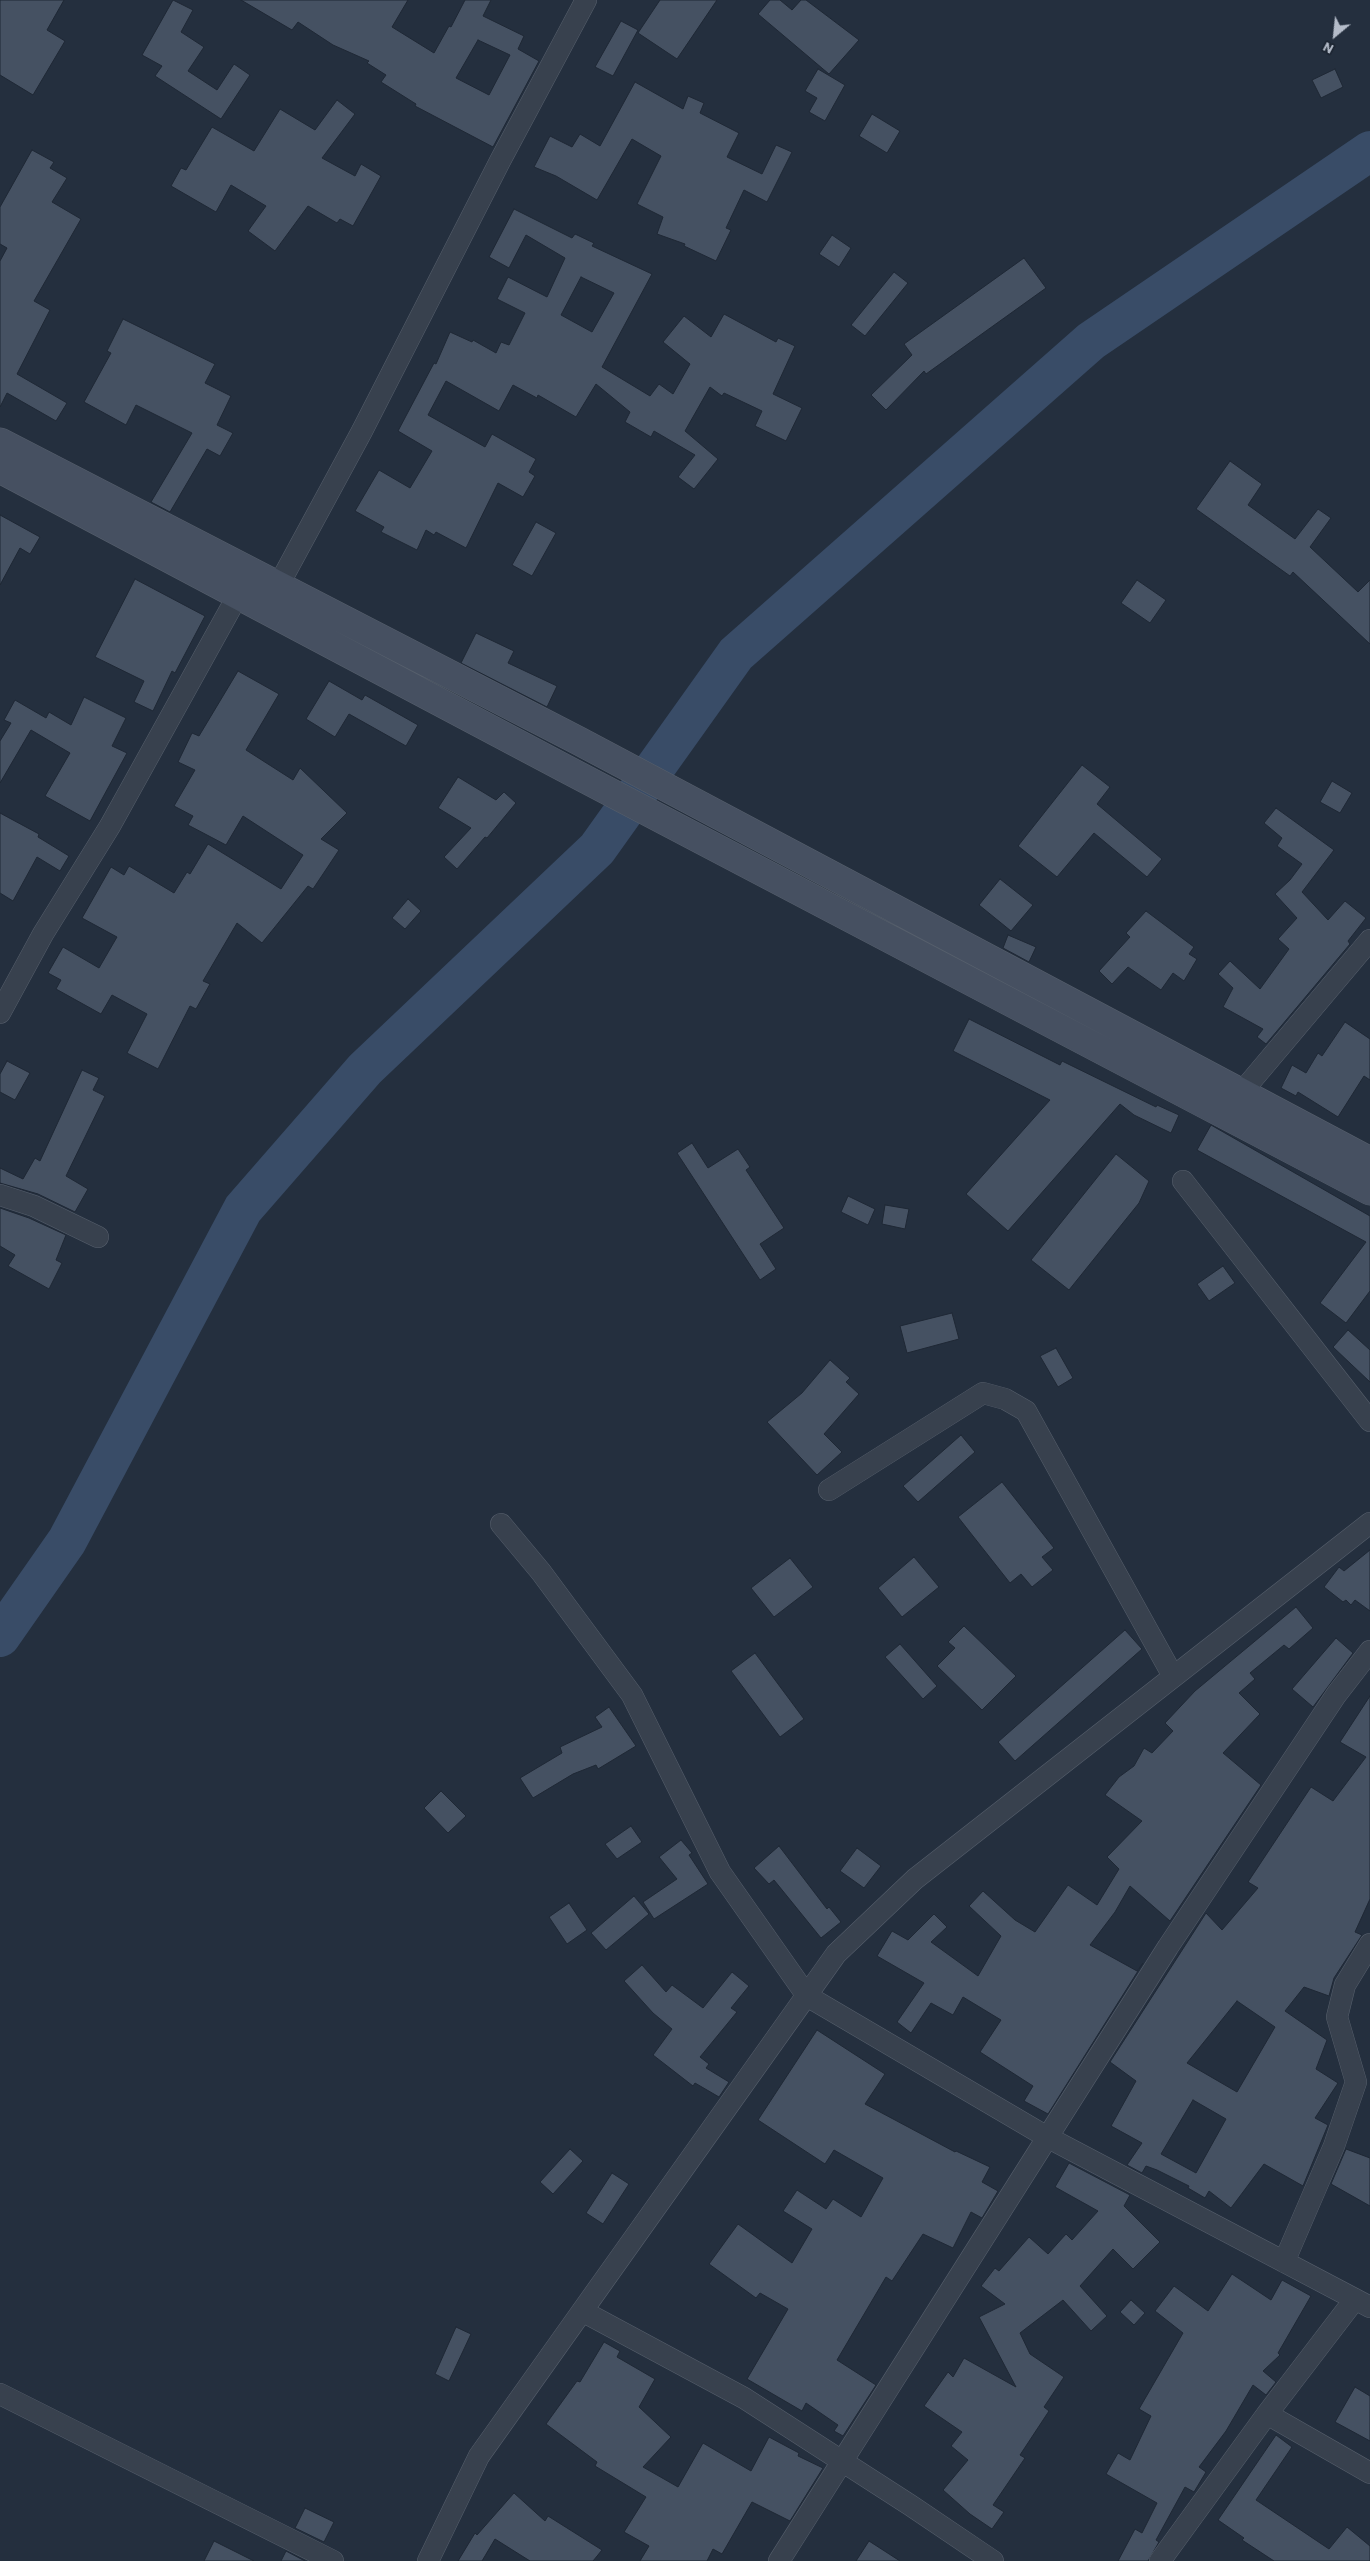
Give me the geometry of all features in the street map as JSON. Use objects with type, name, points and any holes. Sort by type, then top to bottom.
[{"type":"main road","points":[[0,442],[579,741],[1370,1161]]},
{"type":"main road","points":[[0,468],[566,769],[1370,1191]]},
{"type":"street","points":[[266,610],[362,431],[500,162],[586,0]]},
{"type":"street","points":[[0,1013],[43,934],[110,826],[238,595]]},
{"type":"street","points":[[1241,1093],[1367,947]]},
{"type":"street","points":[[1183,1181],[1370,1421]]},
{"type":"street","points":[[0,1196],[34,1206],[98,1237]]},
{"type":"street","points":[[829,1490],[983,1393],[1005,1399],[1026,1411],[1174,1676]]},
{"type":"street","points":[[428,2561],[479,2456],[584,2312],[836,1954],[915,1879],[1370,1523]]},
{"type":"street","points":[[501,1524],[541,1572],[632,1695],[720,1872],[808,1996],[1047,2137],[1362,2303],[1267,2414],[1160,2561]]},
{"type":"street","points":[[779,2561],[1168,1947],[1336,1695],[1370,1651]]},
{"type":"street","points":[[1284,2262],[1334,2146],[1356,2082],[1337,2017],[1345,1985],[1370,1944]]},
{"type":"street","points":[[584,2312],[744,2398],[992,2561]]},
{"type":"street","points":[[0,2394],[333,2561]]},
{"type":"street","points":[[1267,2414],[1370,2473]]},
{"type":"building","points":[[0,0],[64,0],[47,30],[65,41],[33,95],[0,75]]},
{"type":"building","points":[[173,0],[193,10],[181,32],[204,47],[188,71],[217,90],[234,64],[250,75],[221,119],[155,76],[162,66],[142,55]]},
{"type":"building","points":[[241,0],[408,0],[392,27],[434,53],[449,26],[451,27],[465,0],[491,0],[483,16],[524,36],[518,49],[539,61],[493,147],[415,106],[416,104],[381,82],[386,75],[367,63],[369,61],[333,45],[298,22],[292,30]],"holes":[[[478,40],[510,55],[489,95],[456,78]]]},
{"type":"building","points":[[660,0],[717,0],[677,59],[638,33]]},
{"type":"building","points":[[770,0],[780,0],[792,10],[801,0],[806,0],[859,40],[829,74],[758,14]]},
{"type":"building","points":[[621,21],[638,30],[613,76],[595,67]]},
{"type":"building","points":[[818,69],[845,85],[825,121],[809,112],[817,98],[805,91]]},
{"type":"building","points":[[1335,69],[1343,87],[1321,98],[1312,80]]},
{"type":"building","points":[[635,82],[683,109],[688,96],[704,103],[700,113],[739,133],[727,157],[762,174],[776,145],[792,152],[767,202],[744,190],[726,228],[731,230],[716,261],[684,246],[685,244],[657,234],[663,217],[637,204],[661,156],[632,139],[597,200],[556,176],[534,167],[550,136],[572,147],[580,134],[600,146]]},
{"type":"building","points":[[337,100],[355,114],[322,158],[355,176],[361,164],[381,176],[353,226],[340,219],[337,223],[308,206],[275,251],[248,231],[266,206],[231,185],[216,212],[171,186],[181,168],[186,170],[212,127],[254,151],[280,109],[315,130]]},
{"type":"building","points":[[872,114],[900,131],[887,153],[859,136]]},
{"type":"building","points":[[32,150],[54,162],[50,168],[67,178],[52,202],[81,219],[34,301],[50,310],[17,374],[67,403],[56,421],[7,393],[0,407],[0,261],[7,248],[0,244],[0,207]]},
{"type":"building","points":[[514,209],[572,238],[575,234],[594,243],[592,246],[652,274],[602,367],[650,396],[659,384],[673,394],[690,364],[663,342],[684,316],[711,337],[724,314],[776,342],[778,338],[795,346],[773,394],[802,408],[786,441],[755,426],[762,411],[724,393],[722,396],[710,387],[685,431],[718,459],[694,489],[678,477],[695,455],[654,431],[651,437],[625,422],[630,412],[596,384],[576,417],[538,395],[537,398],[513,385],[499,411],[446,381],[428,415],[485,447],[492,434],[536,459],[529,472],[535,476],[523,497],[498,483],[466,548],[436,532],[434,535],[426,530],[417,550],[381,532],[384,527],[355,511],[379,470],[410,488],[432,451],[398,431],[434,363],[436,364],[450,332],[472,342],[473,340],[496,353],[501,342],[509,345],[525,313],[497,299],[508,277],[547,297],[565,258],[526,235],[509,268],[489,257]],"holes":[[[581,277],[614,293],[592,332],[561,315]]]},
{"type":"building","points":[[832,235],[851,248],[839,267],[819,254]]},
{"type":"building","points":[[1024,258],[1046,288],[926,374],[924,371],[886,410],[871,395],[912,355],[904,344]]},
{"type":"building","points":[[894,272],[908,283],[865,336],[851,325]]},
{"type":"building","points":[[123,319],[215,364],[205,383],[231,396],[217,425],[233,433],[220,456],[207,449],[170,512],[151,502],[192,433],[136,405],[126,425],[84,402],[111,353],[107,351]]},
{"type":"building","points":[[1230,461],[1262,484],[1248,505],[1295,539],[1318,509],[1331,518],[1310,547],[1358,592],[1370,580],[1370,644],[1293,572],[1290,576],[1196,509]]},
{"type":"building","points":[[0,515],[40,537],[30,554],[20,548],[0,585]]},
{"type":"building","points":[[536,522],[556,533],[532,576],[512,565]]},
{"type":"building","points":[[135,579],[205,616],[175,673],[172,671],[153,711],[134,702],[144,681],[95,657]]},
{"type":"building","points":[[1137,580],[1166,600],[1150,623],[1121,603]]},
{"type":"building","points":[[476,633],[514,651],[508,663],[557,686],[547,707],[461,663]]},
{"type":"building","points":[[238,671],[279,694],[246,750],[293,780],[300,768],[347,813],[321,839],[339,850],[313,889],[308,886],[262,943],[237,923],[203,981],[210,984],[196,1009],[190,1006],[158,1069],[127,1053],[147,1014],[112,995],[101,1014],[56,989],[61,980],[48,973],[63,947],[99,968],[117,937],[82,918],[111,867],[124,875],[129,866],[174,893],[187,872],[190,874],[208,844],[281,889],[303,855],[243,816],[226,845],[188,825],[193,816],[174,806],[195,770],[178,762],[192,733],[199,736]]},
{"type":"building","points":[[329,681],[362,700],[365,695],[418,725],[406,746],[349,714],[335,737],[306,719]]},
{"type":"building","points":[[84,697],[126,718],[112,746],[127,753],[90,821],[45,796],[70,753],[31,730],[0,783],[0,741],[11,723],[4,720],[15,700],[46,718],[49,712],[71,725]]},
{"type":"building","points":[[1082,765],[1110,787],[1097,804],[1162,859],[1147,877],[1094,833],[1057,877],[1018,846]]},
{"type":"building","points":[[458,777],[496,800],[504,792],[516,803],[487,838],[485,837],[457,869],[444,857],[471,828],[438,808]]},
{"type":"building","points":[[1332,781],[1352,793],[1340,813],[1320,802]]},
{"type":"building","points":[[1276,808],[1334,850],[1302,892],[1328,920],[1345,901],[1366,918],[1348,941],[1350,944],[1266,1044],[1257,1037],[1263,1029],[1223,1007],[1233,988],[1218,974],[1230,961],[1260,989],[1289,949],[1278,939],[1297,918],[1275,894],[1290,880],[1302,864],[1277,846],[1282,838],[1264,823]]},
{"type":"building","points":[[0,813],[39,834],[38,837],[69,856],[60,871],[37,857],[13,901],[0,893]]},
{"type":"building","points":[[1000,879],[1033,905],[1011,931],[979,905]]},
{"type":"building","points":[[408,899],[421,911],[405,929],[392,918]]},
{"type":"building","points":[[1146,911],[1194,947],[1189,954],[1197,959],[1184,981],[1173,973],[1161,990],[1128,967],[1112,984],[1099,971],[1130,937],[1126,933]]},
{"type":"building","points":[[1008,935],[1036,947],[1029,962],[1003,948]]},
{"type":"building","points":[[969,1019],[1060,1065],[1062,1061],[1156,1107],[1157,1105],[1179,1115],[1171,1133],[1134,1115],[1120,1104],[1008,1231],[966,1194],[1050,1100],[953,1051]]},
{"type":"building","points":[[1345,1022],[1370,1039],[1370,1080],[1364,1076],[1338,1117],[1298,1092],[1296,1096],[1281,1088],[1292,1065],[1306,1073],[1318,1053],[1322,1056]]},
{"type":"building","points":[[7,1061],[30,1073],[15,1100],[0,1092],[0,1074]]},
{"type":"building","points":[[82,1070],[99,1078],[93,1090],[105,1096],[66,1176],[88,1189],[75,1212],[38,1194],[0,1183],[0,1168],[23,1179],[35,1158],[40,1161]]},
{"type":"building","points":[[1211,1125],[1370,1216],[1370,1291],[1346,1323],[1320,1303],[1366,1242],[1197,1150]]},
{"type":"building","points":[[692,1143],[708,1168],[738,1149],[750,1167],[746,1170],[784,1228],[760,1244],[776,1269],[760,1280],[677,1153]]},
{"type":"building","points":[[1116,1154],[1149,1181],[1139,1203],[1069,1290],[1031,1260]]},
{"type":"building","points":[[848,1196],[875,1209],[868,1225],[841,1212]]},
{"type":"building","points":[[885,1205],[909,1209],[905,1229],[882,1224]]},
{"type":"building","points":[[0,1208],[29,1218],[66,1235],[56,1260],[62,1263],[49,1289],[8,1266],[15,1255],[0,1246]]},
{"type":"building","points":[[1223,1266],[1235,1283],[1209,1301],[1197,1284]]},
{"type":"building","points":[[952,1313],[959,1339],[907,1353],[900,1326]]},
{"type":"building","points":[[1348,1330],[1370,1350],[1370,1382],[1333,1347]]},
{"type":"building","points":[[1056,1348],[1073,1378],[1058,1387],[1040,1356]]},
{"type":"building","points":[[830,1360],[850,1378],[846,1382],[859,1394],[824,1434],[842,1452],[817,1475],[767,1422],[802,1393]]},
{"type":"building","points":[[961,1435],[975,1452],[918,1502],[903,1486]]},
{"type":"building","points":[[1002,1482],[1054,1548],[1042,1557],[1053,1570],[1032,1587],[1021,1574],[1010,1583],[958,1517]]},
{"type":"building","points":[[1370,1550],[1370,1611],[1355,1600],[1351,1605],[1346,1600],[1343,1602],[1324,1587],[1339,1567],[1344,1571]]},
{"type":"building","points":[[914,1557],[939,1587],[902,1617],[878,1588]]},
{"type":"building","points":[[790,1558],[813,1587],[774,1617],[751,1588]]},
{"type":"building","points":[[1296,1607],[1313,1628],[1289,1649],[1284,1645],[1250,1673],[1255,1679],[1239,1693],[1260,1714],[1223,1753],[1261,1785],[1170,1921],[1130,1886],[1115,1912],[1090,1945],[1137,1971],[1143,1963],[1048,2114],[1024,2101],[1033,2086],[980,2052],[1001,2020],[963,1997],[953,2015],[931,2003],[911,2033],[897,2022],[924,1983],[877,1956],[892,1931],[908,1940],[934,1914],[947,1927],[931,1942],[978,1976],[1001,1936],[969,1906],[983,1891],[1015,1920],[1035,1932],[1068,1885],[1097,1905],[1119,1869],[1107,1857],[1142,1821],[1105,1795],[1119,1777],[1134,1766],[1144,1748],[1152,1753],[1173,1731],[1165,1723],[1195,1691]]},
{"type":"building","points":[[964,1626],[1016,1676],[982,1710],[937,1666],[955,1648],[948,1642]]},
{"type":"building","points":[[1125,1630],[1142,1649],[1015,1761],[998,1742]]},
{"type":"building","points":[[1336,1638],[1353,1653],[1313,1707],[1292,1689]]},
{"type":"building","points":[[900,1644],[937,1686],[923,1699],[885,1657]]},
{"type":"building","points":[[755,1653],[804,1719],[780,1737],[731,1671]]},
{"type":"building","points":[[1370,1696],[1370,1899],[1355,1932],[1362,1935],[1334,1978],[1329,1996],[1304,1987],[1285,2011],[1327,2040],[1316,2069],[1338,2083],[1315,2118],[1328,2125],[1303,2186],[1264,2164],[1231,2208],[1209,2191],[1205,2198],[1188,2188],[1189,2186],[1157,2170],[1146,2166],[1142,2173],[1127,2165],[1142,2143],[1111,2126],[1136,2081],[1110,2062],[1206,1913],[1222,1930],[1258,1888],[1248,1882],[1311,1787],[1333,1801],[1366,1757],[1340,1742]],"holes":[[[1237,2001],[1275,2027],[1237,2092],[1187,2063]],[[1193,2100],[1226,2119],[1196,2173],[1161,2154]]]},
{"type":"building","points":[[609,1707],[636,1746],[598,1769],[596,1765],[573,1774],[533,1798],[520,1778],[562,1753],[560,1747],[602,1727],[595,1717]]},
{"type":"building","points":[[441,1791],[466,1816],[448,1833],[424,1808]]},
{"type":"building","points":[[631,1826],[642,1842],[617,1859],[605,1844]]},
{"type":"building","points":[[681,1840],[692,1853],[689,1855],[708,1884],[654,1919],[643,1902],[677,1879],[659,1857]]},
{"type":"building","points":[[779,1846],[827,1909],[829,1907],[841,1922],[821,1938],[774,1880],[769,1884],[754,1868]]},
{"type":"building","points":[[857,1848],[881,1866],[864,1888],[840,1871]]},
{"type":"building","points":[[634,1896],[649,1914],[606,1950],[591,1933]]},
{"type":"building","points":[[569,1903],[587,1930],[567,1944],[549,1917]]},
{"type":"building","points":[[642,1965],[666,1992],[672,1985],[703,2008],[732,1972],[749,1986],[731,2008],[737,2012],[700,2057],[709,2064],[706,2068],[729,2082],[719,2097],[695,2083],[693,2086],[653,2055],[672,2029],[653,2013],[624,1981]]},
{"type":"building","points":[[817,2030],[885,2074],[865,2104],[955,2152],[990,2167],[982,2182],[998,2191],[982,2218],[971,2212],[953,2248],[923,2234],[892,2281],[886,2277],[837,2360],[876,2385],[843,2436],[834,2431],[838,2425],[806,2403],[802,2411],[747,2379],[788,2309],[760,2293],[756,2298],[709,2264],[738,2224],[792,2263],[812,2229],[783,2211],[797,2190],[826,2209],[833,2199],[861,2217],[883,2178],[834,2150],[825,2164],[758,2120]]},
{"type":"building","points":[[570,2149],[583,2161],[553,2194],[540,2182]]},
{"type":"building","points":[[1346,2149],[1370,2158],[1370,2206],[1331,2184]]},
{"type":"building","points":[[1069,2163],[1130,2195],[1124,2206],[1160,2242],[1133,2269],[1113,2249],[1080,2286],[1107,2316],[1091,2331],[1063,2300],[1020,2333],[1030,2354],[1064,2377],[1044,2407],[1049,2411],[1020,2455],[1025,2458],[993,2505],[1004,2512],[992,2529],[970,2514],[943,2490],[968,2460],[951,2446],[962,2432],[924,2406],[948,2372],[953,2377],[964,2358],[1016,2387],[979,2317],[1005,2304],[981,2286],[995,2268],[999,2271],[1029,2237],[1048,2254],[1066,2234],[1072,2240],[1098,2211],[1055,2187]]},
{"type":"building","points":[[612,2173],[629,2184],[603,2224],[586,2213]]},
{"type":"building","points":[[1232,2274],[1271,2300],[1282,2280],[1311,2296],[1278,2353],[1280,2355],[1263,2371],[1276,2382],[1266,2395],[1253,2385],[1226,2431],[1199,2467],[1206,2472],[1194,2492],[1185,2487],[1156,2540],[1159,2542],[1148,2561],[1118,2561],[1135,2529],[1142,2533],[1157,2503],[1106,2474],[1118,2453],[1130,2460],[1151,2416],[1139,2409],[1183,2333],[1155,2311],[1174,2286],[1208,2311]]},
{"type":"building","points":[[1131,2300],[1145,2313],[1134,2325],[1120,2312]]},
{"type":"building","points":[[456,2327],[471,2334],[449,2381],[435,2374]]},
{"type":"building","points":[[604,2342],[620,2351],[617,2357],[655,2379],[639,2407],[671,2437],[643,2467],[678,2487],[703,2443],[751,2471],[769,2437],[799,2453],[798,2456],[823,2468],[790,2521],[752,2502],[722,2554],[713,2549],[707,2561],[640,2561],[649,2546],[624,2532],[646,2497],[595,2466],[597,2462],[546,2424],[577,2381],[580,2382]]},
{"type":"building","points":[[1355,2387],[1370,2396],[1370,2441],[1335,2422]]},
{"type":"building","points":[[1276,2435],[1292,2447],[1256,2500],[1329,2549],[1347,2527],[1370,2546],[1370,2561],[1274,2561],[1242,2540],[1244,2538],[1218,2520]]},
{"type":"building","points":[[514,2493],[545,2521],[548,2516],[602,2550],[593,2561],[530,2561],[495,2539],[482,2561],[458,2561],[475,2533],[477,2535]]},
{"type":"building","points":[[305,2508],[334,2522],[324,2542],[295,2528]]},
{"type":"building","points":[[214,2541],[254,2561],[204,2561]]},
{"type":"building","points":[[869,2541],[900,2561],[856,2561]]},
{"type":"building","points":[[286,2551],[305,2561],[281,2561]]},
{"type":"waterway","points":[[0,1637],[67,1541],[243,1209],[365,1069],[597,849],[736,654],[1091,341],[1370,151]]}]
